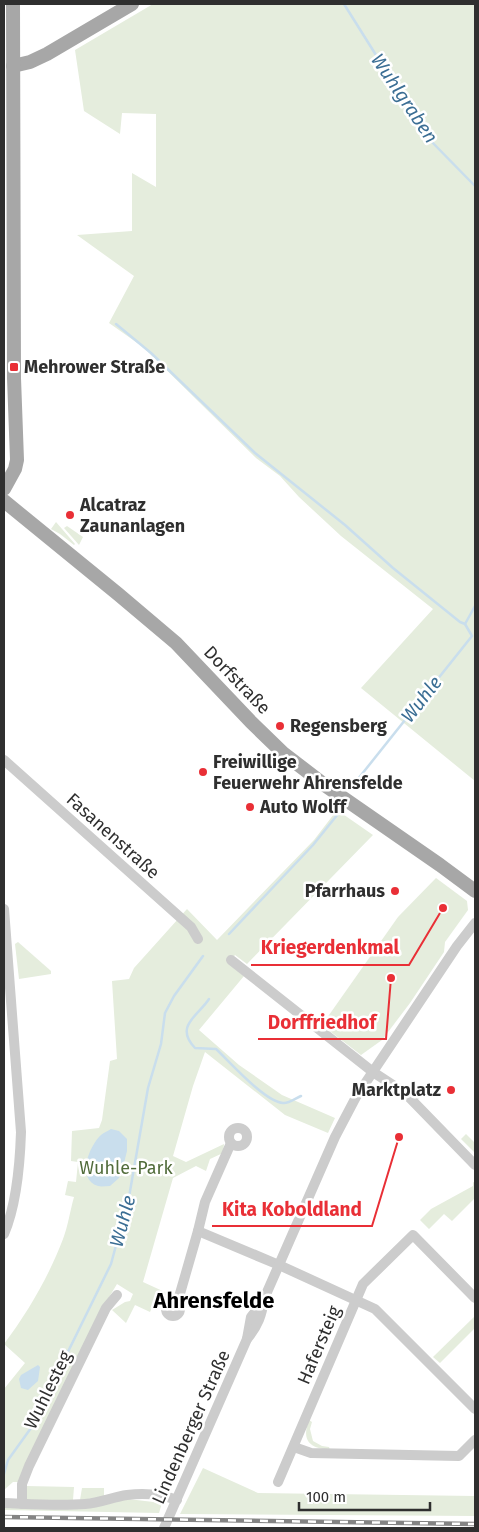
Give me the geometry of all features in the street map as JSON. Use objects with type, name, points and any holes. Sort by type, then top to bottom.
[{"type":"main road","points":[[4,489],[15,469],[17,460],[14,378],[13,4]]},
{"type":"main road","points":[[13,66],[30,62],[47,54],[132,4]]},
{"type":"main road","name":"Dorfstraße","points":[[4,501],[124,598],[176,643],[250,722],[284,753],[326,786],[440,864],[475,891]]},
{"type":"street","name":"Fasanenstraße","points":[[5,764],[191,927],[198,939]]},
{"type":"street","points":[[4,910],[21,1132],[19,1164],[10,1214],[4,1234]]},
{"type":"street","name":"Lindenberger Straße","points":[[164,1528],[247,1339],[260,1321],[264,1299],[335,1137],[356,1097],[457,946],[475,923]]},
{"type":"street","points":[[231,960],[373,1072],[405,1093],[475,1165]]},
{"type":"street","points":[[177,1304],[206,1198],[231,1143]]},
{"type":"street","points":[[198,1231],[279,1265],[375,1309],[475,1409]]},
{"type":"street","name":"Hafersteig","points":[[278,1482],[363,1284],[413,1235],[475,1298]]},
{"type":"street","name":"Wuhlesteg","points":[[22,1504],[22,1484],[28,1466],[106,1308],[117,1294]]},
{"type":"street","points":[[294,1447],[311,1452],[459,1456],[475,1440]]},
{"type":"street","points":[[4,1503],[86,1504],[126,1495],[144,1494],[161,1495],[177,1500]]},
{"type":"green space","points":[[153,4],[475,4],[475,781],[361,688],[433,609],[341,536],[299,497],[280,476],[256,458],[143,347],[109,323],[134,276],[77,235],[132,231],[132,173],[156,187],[156,114],[122,113],[120,134],[84,111],[75,50]]},
{"type":"green space","points":[[56,522],[75,544],[74,545],[51,529]]},
{"type":"green space","points":[[67,526],[83,537],[79,545],[64,528]]},
{"type":"green space","name":"Wuhle-Park","points":[[337,810],[373,835],[247,964],[235,955],[229,964],[244,976],[199,1030],[239,1065],[282,1095],[335,1118],[328,1133],[285,1115],[205,1052],[173,1156],[186,1162],[224,1144],[223,1153],[210,1159],[206,1171],[196,1166],[173,1178],[143,1282],[167,1293],[164,1298],[157,1295],[150,1312],[135,1305],[126,1323],[112,1310],[130,1301],[133,1294],[117,1284],[105,1304],[20,1482],[13,1482],[4,1490],[4,1389],[25,1363],[4,1344],[37,1293],[51,1267],[65,1234],[74,1197],[65,1195],[68,1181],[76,1182],[78,1162],[71,1161],[72,1131],[99,1128],[102,1120],[110,1061],[117,1059],[112,981],[129,979],[134,968],[187,909],[217,940],[314,840]]},
{"type":"green space","points":[[436,878],[467,901],[468,910],[445,942],[444,952],[410,1003],[382,1040],[361,1055],[322,1025],[398,917]]},
{"type":"green space","points":[[18,942],[51,971],[51,974],[19,979],[15,944]]},
{"type":"green space","points":[[431,1084],[423,1096],[418,1099],[411,1089]]},
{"type":"green space","points":[[466,1134],[475,1143],[475,1153],[461,1139]]},
{"type":"green space","points":[[473,1182],[475,1183],[475,1198],[452,1221],[444,1214],[429,1229],[420,1220],[431,1209],[473,1186]]},
{"type":"green space","points":[[475,1316],[475,1328],[440,1363],[433,1357]]},
{"type":"green space","points":[[309,1420],[312,1422],[310,1429],[313,1441],[322,1446],[329,1447],[330,1450],[317,1447],[309,1442],[306,1433]]},
{"type":"green space","points":[[203,1468],[258,1493],[475,1496],[475,1516],[180,1514]]},
{"type":"green space","points":[[26,1486],[74,1487],[73,1500],[26,1500]]},
{"type":"green space","points":[[82,1488],[104,1488],[104,1497],[80,1500]]},
{"type":"green space","points":[[128,1499],[162,1503],[159,1513],[4,1510],[4,1506]]},
{"type":"water","points":[[111,1129],[119,1131],[127,1139],[127,1151],[119,1178],[110,1186],[99,1186],[91,1182],[88,1177],[86,1170],[87,1162],[92,1147],[97,1140],[102,1134]]},
{"type":"water","points":[[38,1365],[40,1367],[38,1381],[28,1390],[21,1388],[19,1379],[21,1375]]},
{"type":"waterway","name":"Wuhlgraben","points":[[344,4],[428,138],[475,186]]},
{"type":"waterway","points":[[116,324],[151,353],[255,453],[345,525],[393,568],[465,624]]},
{"type":"waterway","name":"Wuhle","points":[[350,789],[472,636],[465,624],[475,606]]},
{"type":"waterway","name":"Wuhle","points":[[229,934],[313,845],[338,814]]},
{"type":"waterway","name":"Wuhle","points":[[4,1474],[8,1460],[44,1406],[61,1366],[111,1264],[129,1197],[148,1088],[161,1044],[165,1013],[174,996],[203,956]]},
{"type":"waterway","points":[[209,999],[187,1027],[189,1040],[195,1048],[216,1049],[257,1089],[275,1101],[285,1103],[301,1096]]},
{"type":"railway","points":[[4,1517],[475,1524]]},
{"type":"place","name":"Mehrower Straße","points":[[14,367]]},
{"type":"place","name":"Alcatraz Zaunanlagen","points":[[70,515]]},
{"type":"place","name":"Regensberg","points":[[280,726]]},
{"type":"place","name":"Freiwillige Feuerwehr Ahrensfelde","points":[[203,772]]},
{"type":"place","name":"Auto Wolff","points":[[250,807]]},
{"type":"place","name":"Pfarrhaus","points":[[395,891]]},
{"type":"place","name":"Kriegerdenkmal","points":[[443,908]]},
{"type":"place","name":"Dorffriedhof","points":[[391,978]]},
{"type":"place","name":"Marktplatz","points":[[451,1090]]},
{"type":"place","name":"Kita Koboldland","points":[[399,1137]]},
{"type":"district","name":"Ahrensfelde","points":[[214,1300]]}]
